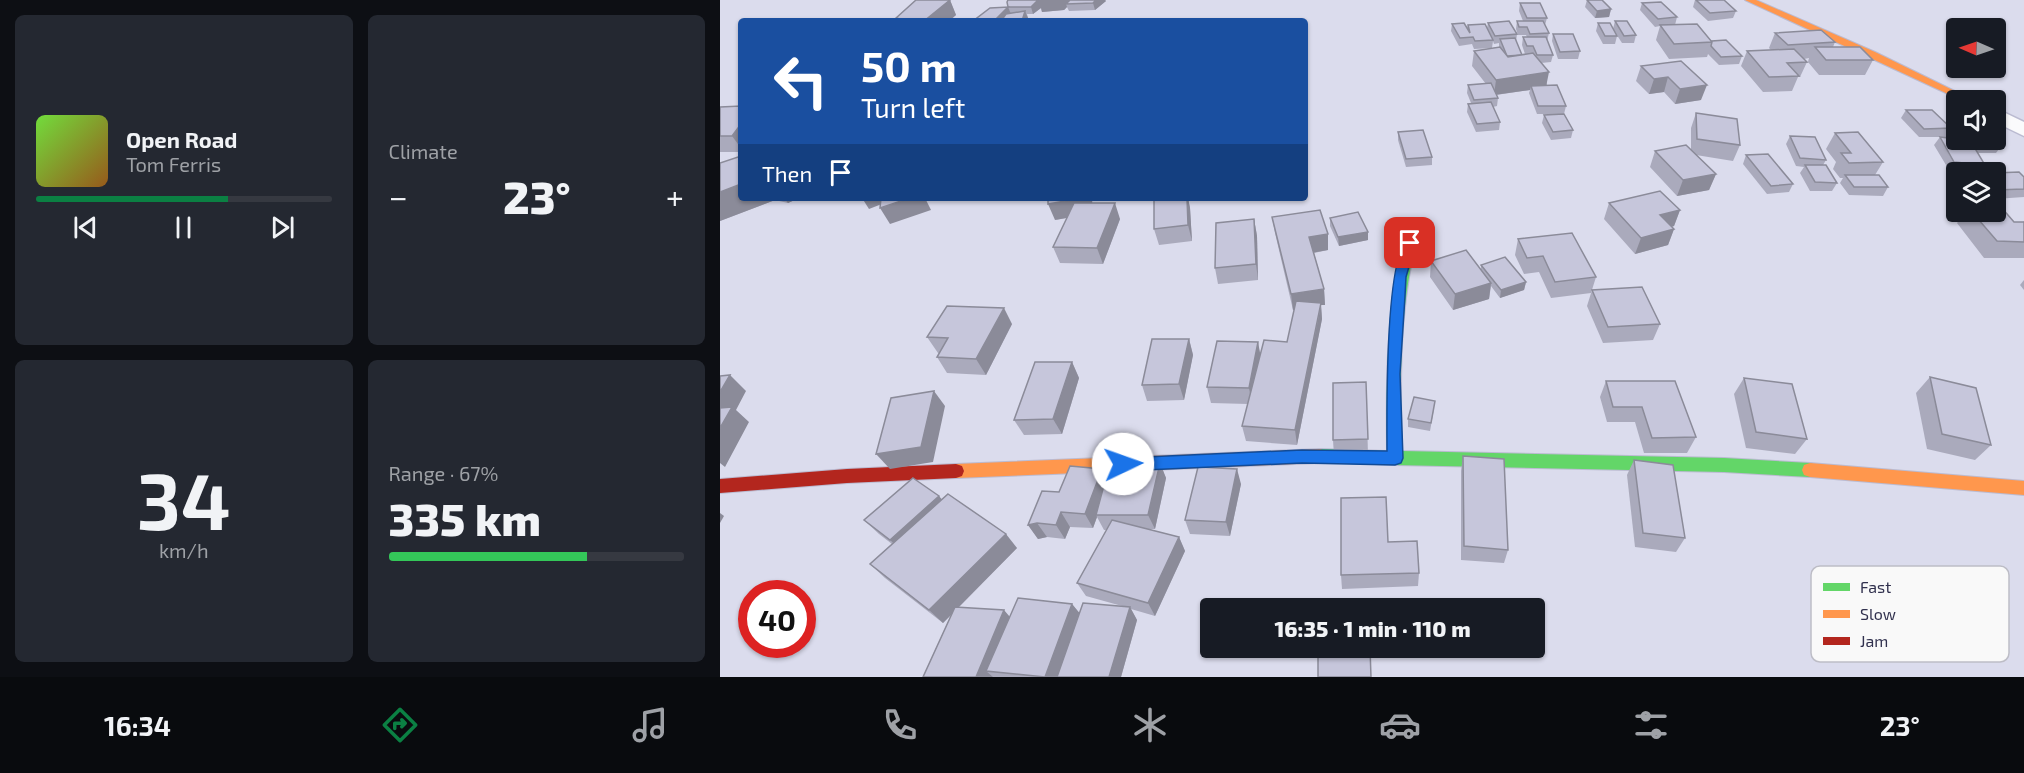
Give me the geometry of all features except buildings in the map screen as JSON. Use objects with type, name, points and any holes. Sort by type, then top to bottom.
[{"type":"street","points":[[1749,0],[1947,90]]},
{"type":"street","points":[[2006,120],[2024,129]]},
{"type":"street","points":[[1395,458],[1393,374],[1400,277],[1410,243]]},
{"type":"street","points":[[720,486],[847,476],[1302,456],[1725,465],[1840,472],[2024,488]]},
{"type":"traffic: fast","points":[[1395,458],[1394,349],[1399,296],[1410,243]]},
{"type":"traffic: fast","points":[[1320,456],[1724,465],[1810,470]]},
{"type":"traffic: slow","points":[[1749,0],[1947,90]]},
{"type":"traffic: slow","points":[[956,471],[1320,456]]},
{"type":"traffic: slow","points":[[1810,470],[2024,488]]},
{"type":"traffic: jam","points":[[720,486],[847,476],[956,471]]},
{"type":"route","points":[[1123,464],[1302,456],[1395,458],[1393,374],[1398,296],[1400,277],[1410,243]]}]
